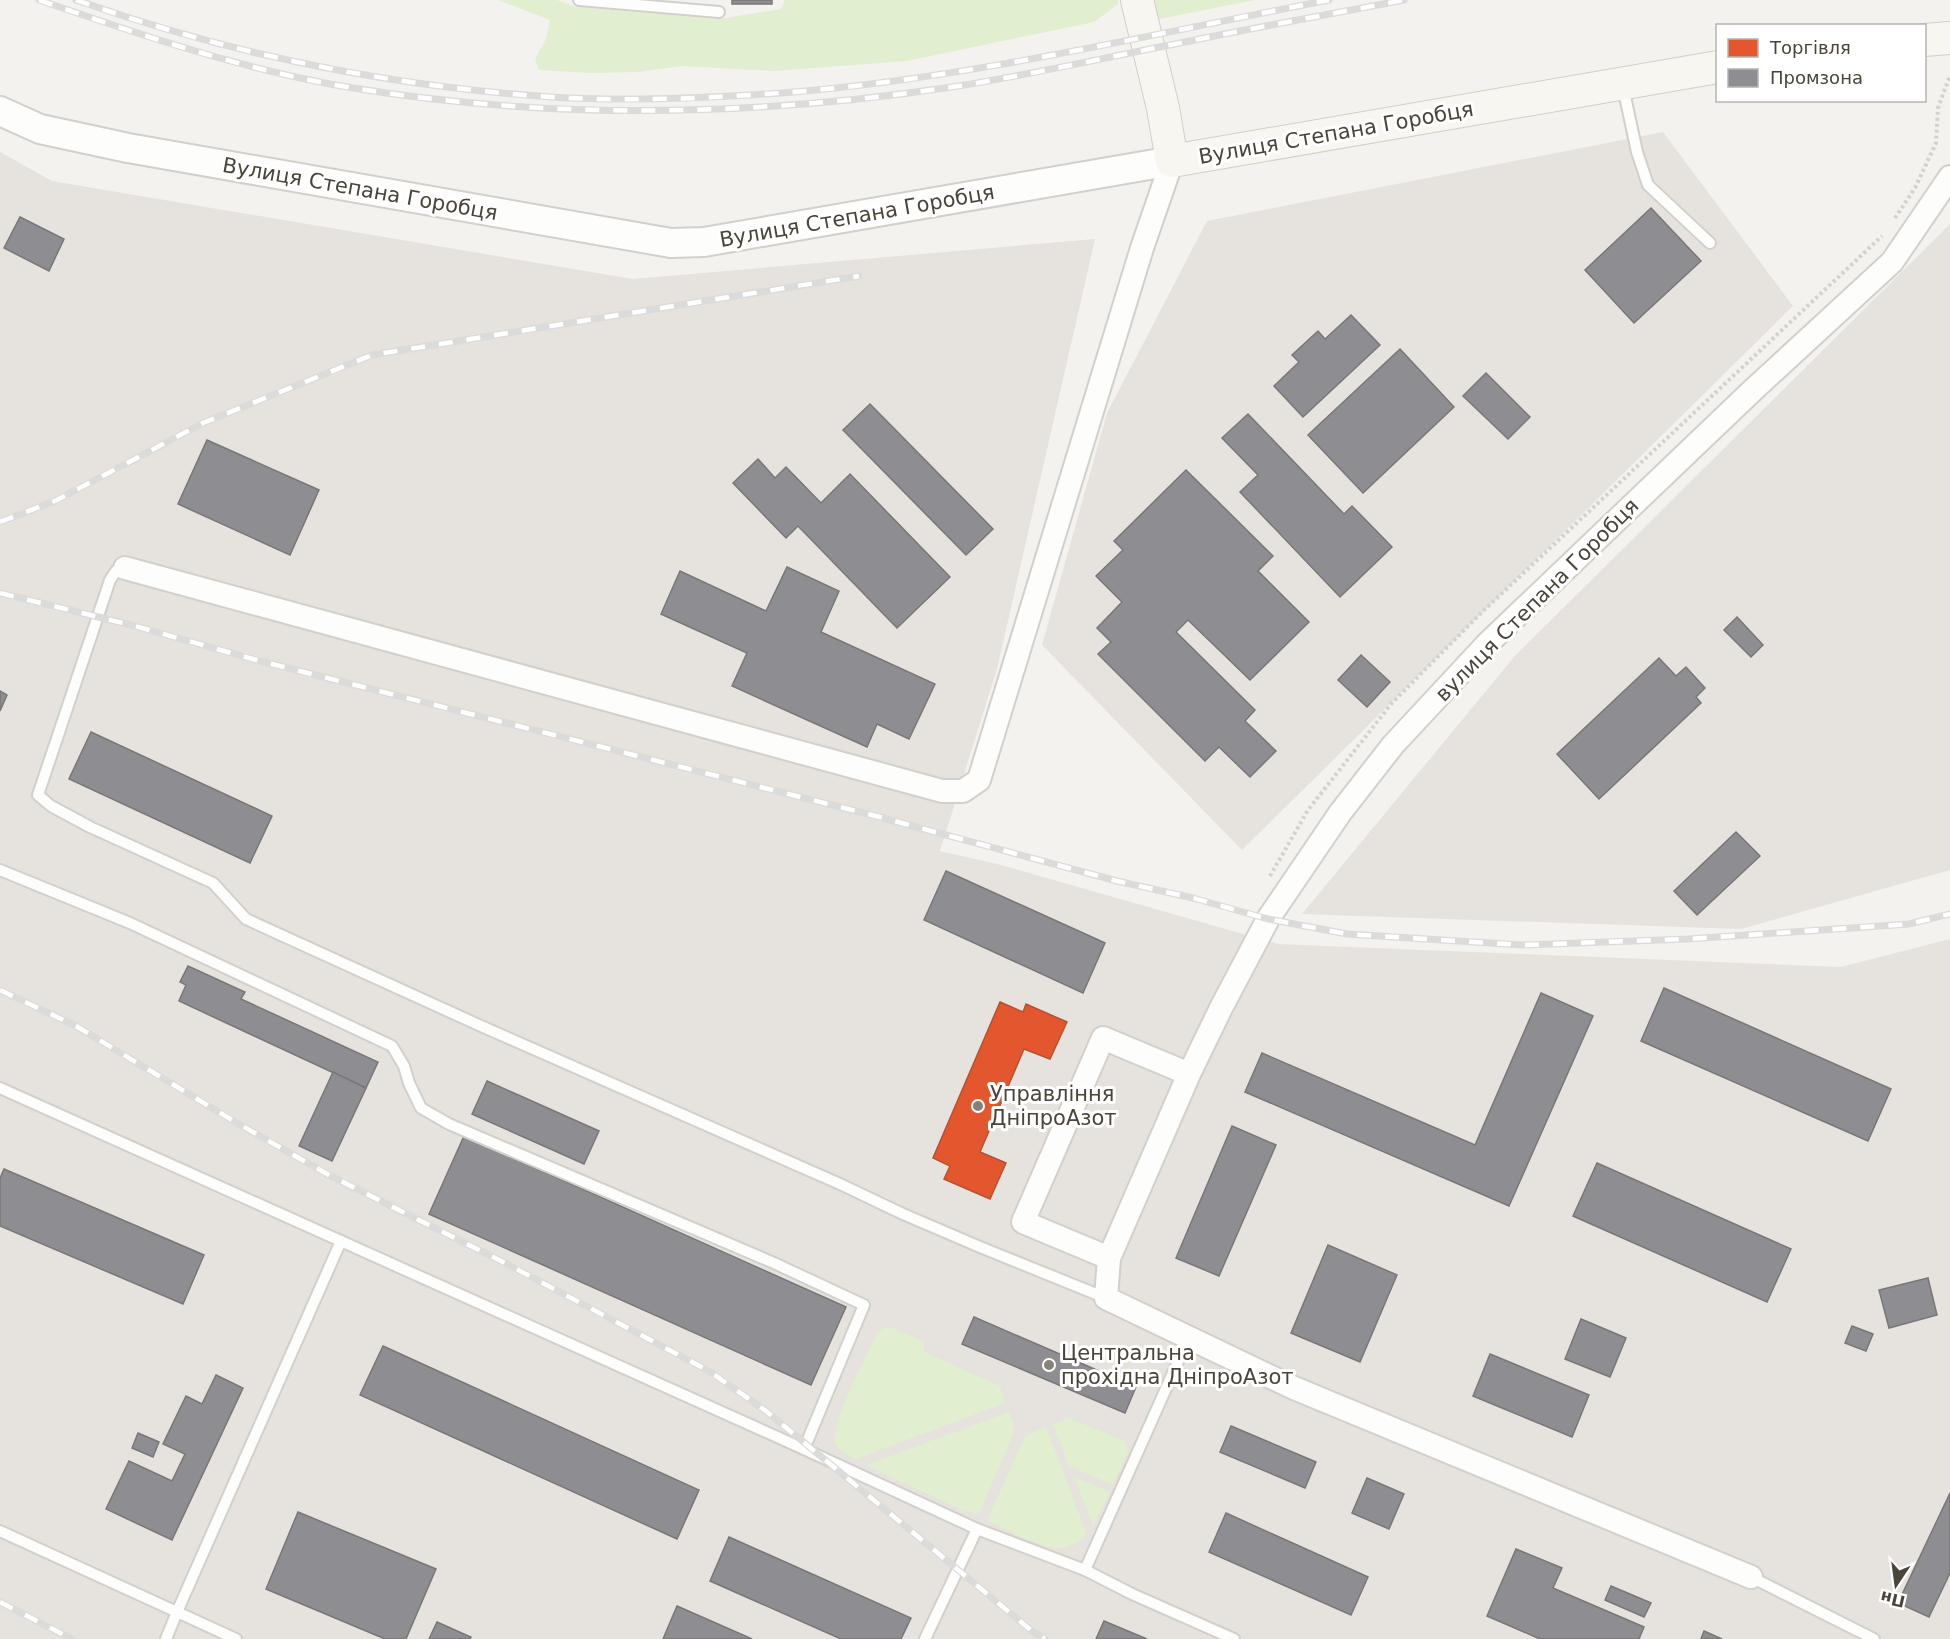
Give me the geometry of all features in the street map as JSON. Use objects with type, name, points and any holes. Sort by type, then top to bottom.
[{"type":"main road","points":[[1137,0],[1163,108],[1172,161]]},
{"type":"main road","points":[[1926,40],[1950,38]]},
{"type":"main road","name":"Вулиця Степана Горобця","points":[[1172,161],[1716,67]]},
{"type":"street","name":"Вулиця Степана Горобця","points":[[0,111],[40,129],[128,148],[671,243],[704,242],[1172,161]]},
{"type":"street","points":[[125,568],[942,791],[963,791],[979,780],[1142,248],[1172,161]]},
{"type":"street","name":"вулиця Степана Горобця","points":[[1106,1298],[1109,1258],[1189,1074],[1268,919],[1340,813],[1393,745],[1487,644],[1892,262],[1950,177]]},
{"type":"street","points":[[1109,1258],[1023,1222],[1103,1038],[1189,1074]]},
{"type":"street","points":[[1106,1298],[1294,1388],[1751,1577]]},
{"type":"lane","points":[[579,0],[644,3],[718,12]]},
{"type":"lane","points":[[1622,84],[1637,152],[1648,185],[1710,243]]},
{"type":"lane","points":[[125,568],[116,571],[110,580],[38,795],[51,806],[90,827],[213,883],[246,920],[903,1214],[1106,1298]]},
{"type":"lane","points":[[0,870],[130,923],[392,1046],[404,1066],[409,1083],[422,1108],[449,1124],[774,1263],[864,1305],[804,1449]]},
{"type":"lane","points":[[0,1088],[977,1529],[1084,1570],[1234,1639]]},
{"type":"lane","points":[[166,1639],[341,1241]]},
{"type":"lane","points":[[1084,1570],[1189,1337]]},
{"type":"lane","points":[[925,1639],[977,1529]]},
{"type":"lane","points":[[0,1531],[236,1639]]},
{"type":"lane","points":[[1751,1577],[1874,1639]]},
{"type":"path","points":[[1938,108],[1949,78]]},
{"type":"shaded area","points":[[1663,132],[1793,306],[1242,850],[1042,645],[1107,413],[1207,221]]},
{"type":"shaded area","points":[[0,152],[52,181],[633,279],[1095,239],[997,669],[940,851],[1001,865],[1278,944],[1841,967],[1950,939],[1950,1639],[0,1639]]},
{"type":"shaded area","points":[[1950,224],[1950,870],[1741,929],[1302,914],[1514,657]]},
{"type":"green space","points":[[498,0],[557,0],[576,7],[718,19],[781,9],[785,0],[1118,0],[1118,4],[1094,22],[907,61],[775,71],[682,66],[638,72],[592,73],[539,70],[535,59],[546,39],[550,20]]},
{"type":"green space","points":[[1151,0],[1255,0],[1155,20]]},
{"type":"green space","points":[[885,1327],[896,1329],[924,1342],[924,1352],[1000,1386],[1005,1403],[856,1459],[843,1453],[835,1442],[838,1420],[877,1333]]},
{"type":"green space","points":[[1009,1412],[1015,1430],[979,1514],[962,1510],[866,1465]]},
{"type":"green space","points":[[1069,1418],[1125,1441],[1128,1452],[1113,1485],[1069,1466],[1053,1424]]},
{"type":"green space","points":[[1046,1427],[1087,1535],[1072,1545],[1062,1548],[1044,1546],[987,1520],[1026,1435]]},
{"type":"green space","points":[[1074,1477],[1110,1492],[1093,1525]]},
{"type":"building: Торгівля","name":"Управління ДніпроАзот","points":[[1000,1002],[1023,1012],[1026,1004],[1067,1022],[1050,1059],[1024,1049],[980,1152],[1006,1163],[990,1199],[944,1179],[950,1166],[933,1158]]},
{"type":"building: Промзона","points":[[732,0],[772,0],[772,4],[732,4]]},
{"type":"building: Промзона","points":[[1651,208],[1701,261],[1634,323],[1585,270]]},
{"type":"building: Промзона","points":[[20,217],[64,239],[49,271],[4,248]]},
{"type":"building: Промзона","points":[[1351,315],[1380,345],[1303,417],[1274,386],[1299,362],[1292,355],[1318,331],[1325,339]]},
{"type":"building: Промзона","points":[[1400,349],[1454,407],[1363,493],[1308,435]]},
{"type":"building: Промзона","points":[[1486,373],[1530,417],[1508,439],[1463,396]]},
{"type":"building: Промзона","points":[[870,404],[993,529],[966,555],[843,430]]},
{"type":"building: Промзона","points":[[1248,414],[1344,514],[1352,506],[1392,547],[1340,597],[1240,492],[1258,475],[1222,438]]},
{"type":"building: Промзона","points":[[207,440],[319,490],[290,555],[178,504]]},
{"type":"building: Промзона","points":[[758,459],[775,478],[786,467],[821,503],[850,474],[950,577],[897,628],[798,526],[786,538],[733,483]]},
{"type":"building: Промзона","points":[[1186,470],[1273,556],[1258,571],[1309,622],[1250,680],[1188,620],[1176,632],[1255,710],[1245,721],[1276,751],[1250,777],[1219,747],[1205,761],[1098,654],[1111,642],[1097,628],[1122,602],[1096,576],[1123,550],[1114,541]]},
{"type":"building: Промзона","points":[[787,567],[839,591],[821,632],[935,684],[909,739],[877,724],[867,747],[732,686],[747,653],[661,614],[680,571],[766,611]]},
{"type":"building: Промзона","points":[[1737,617],[1763,645],[1751,657],[1724,630]]},
{"type":"building: Промзона","points":[[1361,655],[1390,682],[1367,707],[1338,680]]},
{"type":"building: Промзона","points":[[1659,658],[1676,676],[1686,667],[1705,688],[1696,697],[1701,703],[1599,799],[1557,754]]},
{"type":"building: Промзона","points":[[0,691],[7,695],[0,711]]},
{"type":"building: Промзона","points":[[91,732],[272,816],[250,863],[69,779]]},
{"type":"building: Промзона","points":[[1736,832],[1760,856],[1697,915],[1674,891]]},
{"type":"building: Промзона","points":[[946,871],[1105,943],[1083,993],[924,920]]},
{"type":"building: Промзона","points":[[188,966],[245,992],[241,999],[378,1062],[366,1088],[179,1001],[186,985],[180,982]]},
{"type":"building: Промзона","points":[[1664,988],[1891,1089],[1868,1141],[1641,1041]]},
{"type":"building: Промзона","points":[[1541,993],[1593,1016],[1509,1206],[1245,1092],[1262,1053],[1475,1145]]},
{"type":"building: Промзона","points":[[333,1072],[366,1088],[332,1161],[299,1146]]},
{"type":"building: Промзона","points":[[487,1081],[599,1131],[584,1164],[472,1114]]},
{"type":"building: Промзона","points":[[1232,1126],[1276,1145],[1219,1276],[1176,1258]]},
{"type":"building: Промзона","points":[[464,1136],[846,1307],[811,1385],[429,1214]]},
{"type":"building: Промзона","points":[[1597,1163],[1791,1249],[1767,1302],[1573,1216]]},
{"type":"building: Промзона","points":[[4,1169],[204,1255],[183,1304],[0,1226],[0,1178]]},
{"type":"building: Промзона","points":[[1328,1245],[1397,1275],[1360,1362],[1291,1333]]},
{"type":"building: Промзона","points":[[1928,1278],[1937,1315],[1889,1328],[1879,1290]]},
{"type":"building: Промзона","name":"Центральна прохідна ДніпроАзот","points":[[974,1317],[1136,1387],[1125,1413],[962,1344]]},
{"type":"building: Промзона","points":[[1581,1319],[1626,1338],[1610,1377],[1565,1359]]},
{"type":"building: Промзона","points":[[1852,1326],[1873,1334],[1866,1351],[1845,1343]]},
{"type":"building: Промзона","points":[[383,1346],[699,1490],[677,1539],[360,1395]]},
{"type":"building: Промзона","points":[[1490,1354],[1589,1395],[1572,1437],[1473,1396]]},
{"type":"building: Промзона","points":[[216,1375],[243,1388],[172,1540],[106,1509],[129,1461],[172,1481],[185,1454],[163,1444],[186,1396],[202,1404]]},
{"type":"building: Промзона","points":[[1231,1426],[1316,1462],[1305,1488],[1220,1452]]},
{"type":"building: Промзона","points":[[138,1433],[159,1442],[153,1457],[132,1448]]},
{"type":"building: Промзона","points":[[1367,1478],[1404,1494],[1389,1529],[1352,1513]]},
{"type":"building: Промзона","points":[[1950,1493],[1950,1573],[1929,1617],[1898,1603]]},
{"type":"building: Промзона","points":[[298,1512],[436,1569],[406,1639],[385,1639],[266,1589]]},
{"type":"building: Промзона","points":[[1226,1513],[1368,1577],[1351,1615],[1209,1552]]},
{"type":"building: Промзона","points":[[729,1537],[911,1618],[901,1639],[841,1639],[710,1581]]},
{"type":"building: Промзона","points":[[1516,1549],[1562,1568],[1553,1588],[1644,1627],[1639,1639],[1540,1639],[1487,1616]]},
{"type":"building: Промзона","points":[[1611,1586],[1651,1603],[1644,1617],[1605,1600]]},
{"type":"building: Промзона","points":[[677,1606],[752,1639],[663,1639]]},
{"type":"building: Промзона","points":[[1104,1621],[1147,1639],[1096,1639]]},
{"type":"building: Промзона","points":[[437,1622],[471,1637],[470,1639],[429,1639]]},
{"type":"building: Промзона","points":[[1704,1631],[1722,1639],[1701,1639]]},
{"type":"railway","points":[[39,0],[226,60],[341,86],[493,105],[646,110],[723,109],[800,104],[952,87],[1404,0]]},
{"type":"railway","points":[[76,0],[251,52],[370,76],[490,92],[551,97],[642,99],[703,98],[794,92],[929,76],[1063,53],[1329,0]]},
{"type":"railway","points":[[0,522],[57,500],[203,423],[372,355],[859,276]]},
{"type":"railway","points":[[0,593],[872,815],[1117,881],[1193,898],[1268,919],[1347,934],[1522,945],[1688,939],[1909,924],[1950,914]]},
{"type":"railway","points":[[0,990],[76,1026],[327,1174],[505,1263],[709,1371],[766,1411],[1032,1631],[1045,1639]]},
{"type":"railway","points":[[0,1602],[72,1639]]},
{"type":"place","name":"Управління ДніпроАзот","points":[[978,1106]]},
{"type":"place","name":"Центральна прохідна ДніпроАзот","points":[[1049,1365]]}]
